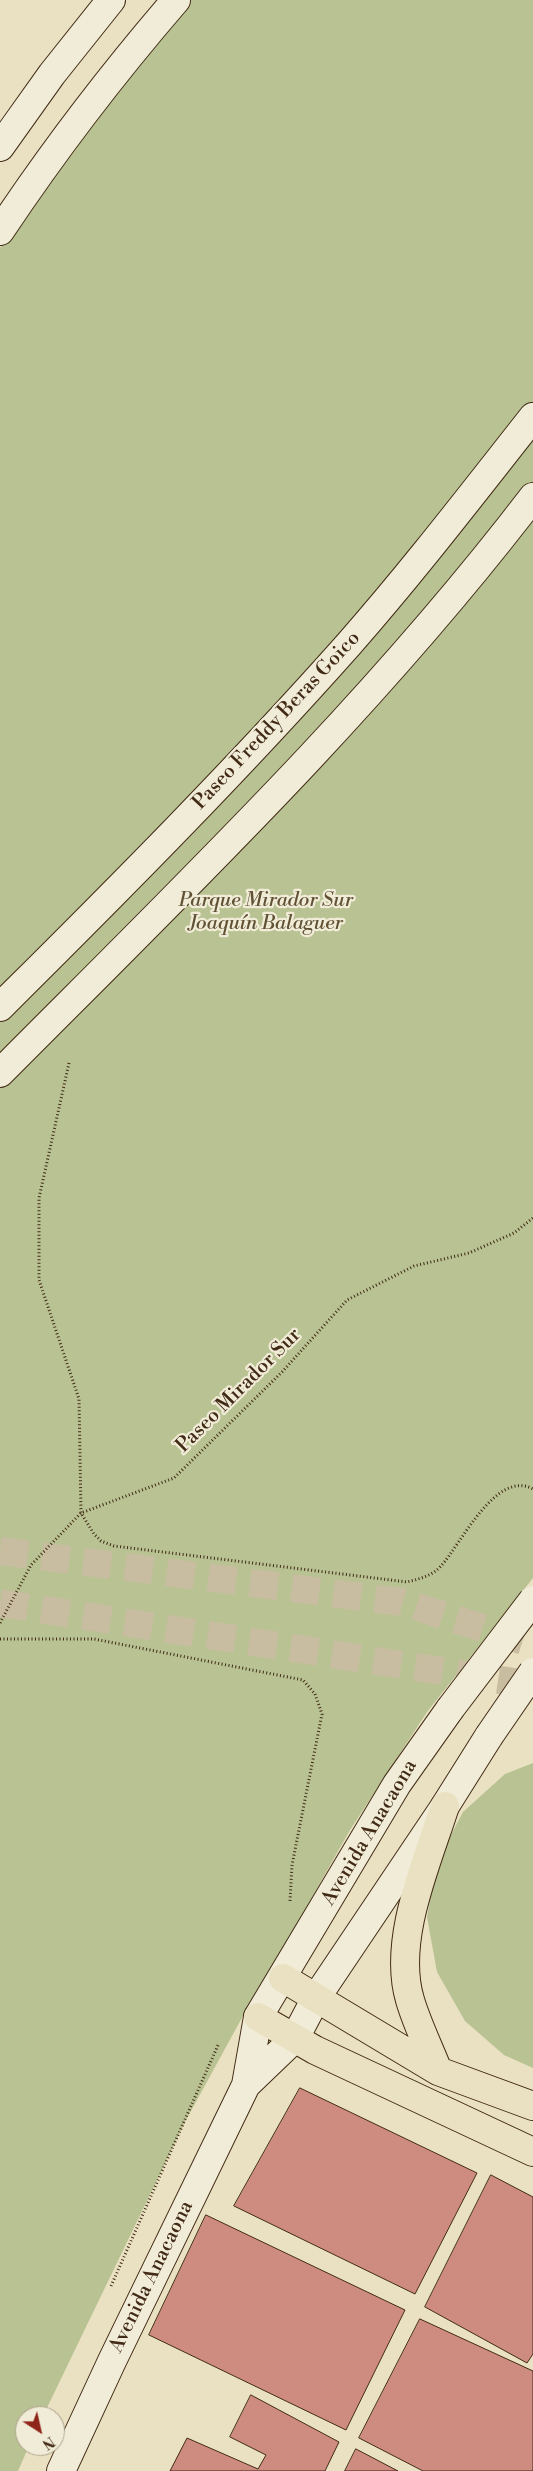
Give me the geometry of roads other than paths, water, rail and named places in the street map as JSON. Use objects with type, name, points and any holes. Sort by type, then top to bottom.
[{"type":"main road","points":[[438,2071],[409,1998],[405,1957],[409,1917],[445,1806]]},
{"type":"main road","points":[[283,1978],[438,2071],[533,2106]]},
{"type":"main road","points":[[258,2017],[332,2058],[533,2152]]},
{"type":"street","points":[[0,148],[52,74],[111,0]]},
{"type":"street","points":[[0,231],[31,184],[125,59],[176,0]]},
{"type":"street","name":"Paseo Freddy Beras Goico","points":[[0,1007],[202,802],[349,644],[440,536],[533,417]]},
{"type":"street","points":[[0,1073],[184,889],[354,710],[476,571],[533,497]]},
{"type":"street","name":"Avenida Anacaona","points":[[61,2471],[112,2361],[246,2085],[258,2017],[397,1784],[450,1709],[533,1600]]},
{"type":"street","name":"Avenida Anacaona","points":[[246,2085],[295,2038],[316,1998],[533,1672]]},
{"type":"tunnel","points":[[0,1551],[402,1602],[533,1644]]},
{"type":"tunnel","points":[[0,1603],[533,1685]]},
{"type":"park label","name":"Parque Mirador Sur Joaquín Balaguer","points":[[266,912]]}]
